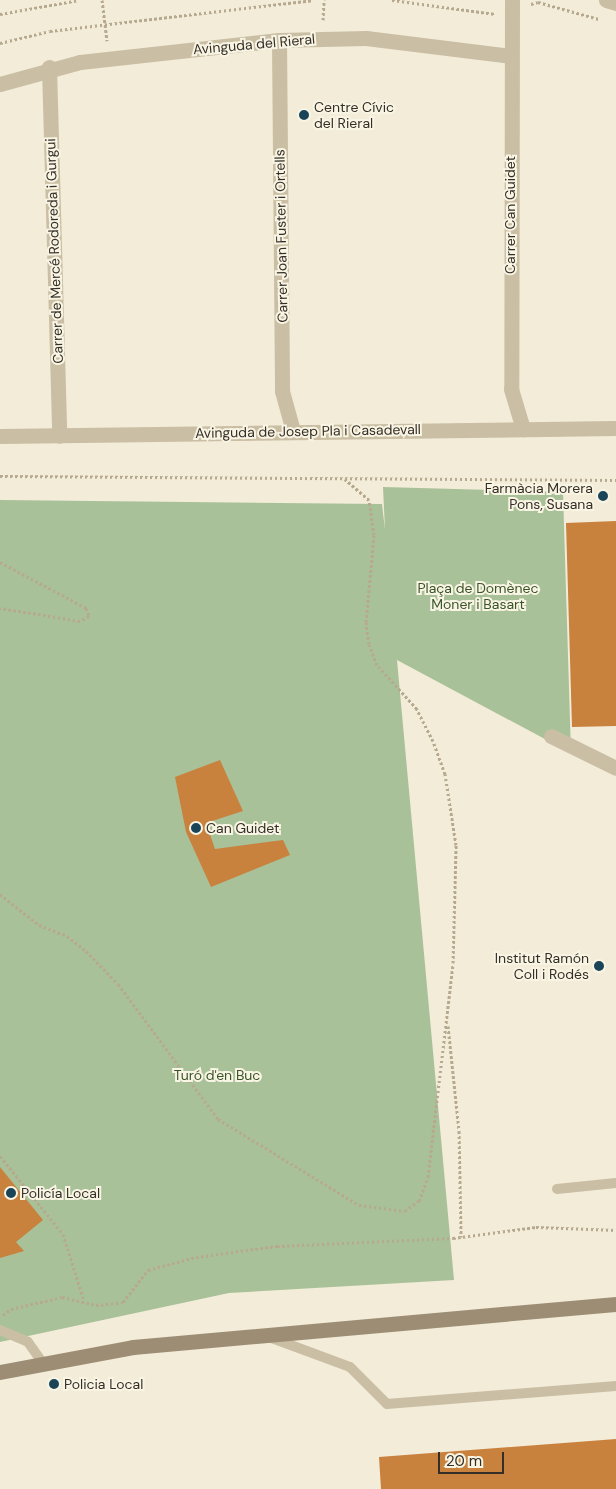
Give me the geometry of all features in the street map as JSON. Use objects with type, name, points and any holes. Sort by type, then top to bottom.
[{"type":"main road","points":[[0,1372],[42,1362],[133,1347],[616,1304]]},
{"type":"street","name":"Carrer Can Guidet","points":[[512,0],[510,56],[511,389],[523,429]]},
{"type":"street","points":[[606,0],[616,3]]},
{"type":"street","name":"Avinguda del Rieral","points":[[0,84],[49,67],[279,40],[366,38],[510,56]]},
{"type":"street","name":"Carrer Joan Fuster i Ortells","points":[[279,40],[282,391],[293,431]]},
{"type":"street","name":"Carrer de Mercé Rodoreda i Gurgui","points":[[49,67],[59,436]]},
{"type":"street","name":"Avinguda de Josep Pla i Casadevall","points":[[0,436],[616,428]]},
{"type":"street","points":[[550,736],[616,768]]},
{"type":"lane","points":[[557,1189],[616,1183]]},
{"type":"lane","points":[[0,1330],[28,1342],[42,1362]]},
{"type":"lane","points":[[263,1336],[350,1367],[388,1404],[616,1386]]},
{"type":"path","points":[[0,14],[79,0]]},
{"type":"path","points":[[102,0],[109,59]]},
{"type":"path","points":[[0,42],[105,24],[312,0]]},
{"type":"path","points":[[323,26],[324,0]]},
{"type":"path","points":[[392,0],[496,14],[511,19]]},
{"type":"path","points":[[529,10],[538,2],[607,21]]},
{"type":"path","points":[[496,8],[496,14]]},
{"type":"path","points":[[0,476],[616,480]]},
{"type":"path","points":[[0,894],[39,925],[78,942],[93,957],[118,984],[218,1119],[359,1205],[405,1211],[423,1194],[447,1018],[456,845],[452,809],[445,774],[421,717],[377,665],[369,644],[366,622],[374,535],[369,500],[345,479]]},
{"type":"path","points":[[0,562],[86,608],[89,616],[80,621],[0,608]]},
{"type":"path","points":[[447,1018],[460,1131],[461,1237]]},
{"type":"path","points":[[0,1156],[63,1234],[84,1302]]},
{"type":"path","points":[[0,1318],[11,1309],[62,1297],[84,1302],[123,1302],[148,1270],[196,1257],[277,1246],[461,1237],[536,1227],[616,1230]]},
{"type":"green space","name":"Turó d'en Buc","points":[[383,487],[563,492],[571,753],[397,660],[454,1280],[229,1293],[0,1342],[0,500],[382,504],[385,530]]},
{"type":"building","points":[[616,521],[616,726],[572,727],[566,523]]},
{"type":"building","name":"Can Guidet","points":[[220,760],[243,811],[206,823],[215,849],[283,840],[290,855],[211,887],[186,832],[175,777]]},
{"type":"building","name":"Policía Local","points":[[0,1167],[43,1220],[16,1242],[24,1251],[0,1258]]},
{"type":"building","points":[[616,1439],[616,1489],[381,1489],[379,1457]]},
{"type":"place","name":"Centre Cívic del Rieral","points":[[304,115]]},
{"type":"place","name":"Farmàcia Morera Pons, Susana","points":[[603,496]]},
{"type":"place","name":"Can Guidet","points":[[196,828]]},
{"type":"place","name":"Institut Ramón Coll i Rodés","points":[[599,966]]},
{"type":"place","name":"Policía Local","points":[[11,1193]]},
{"type":"place","name":"Policia Local","points":[[54,1384]]},
{"type":"park label","name":"Plaça de Domènec Moner i Basart","points":[[478,596]]}]
